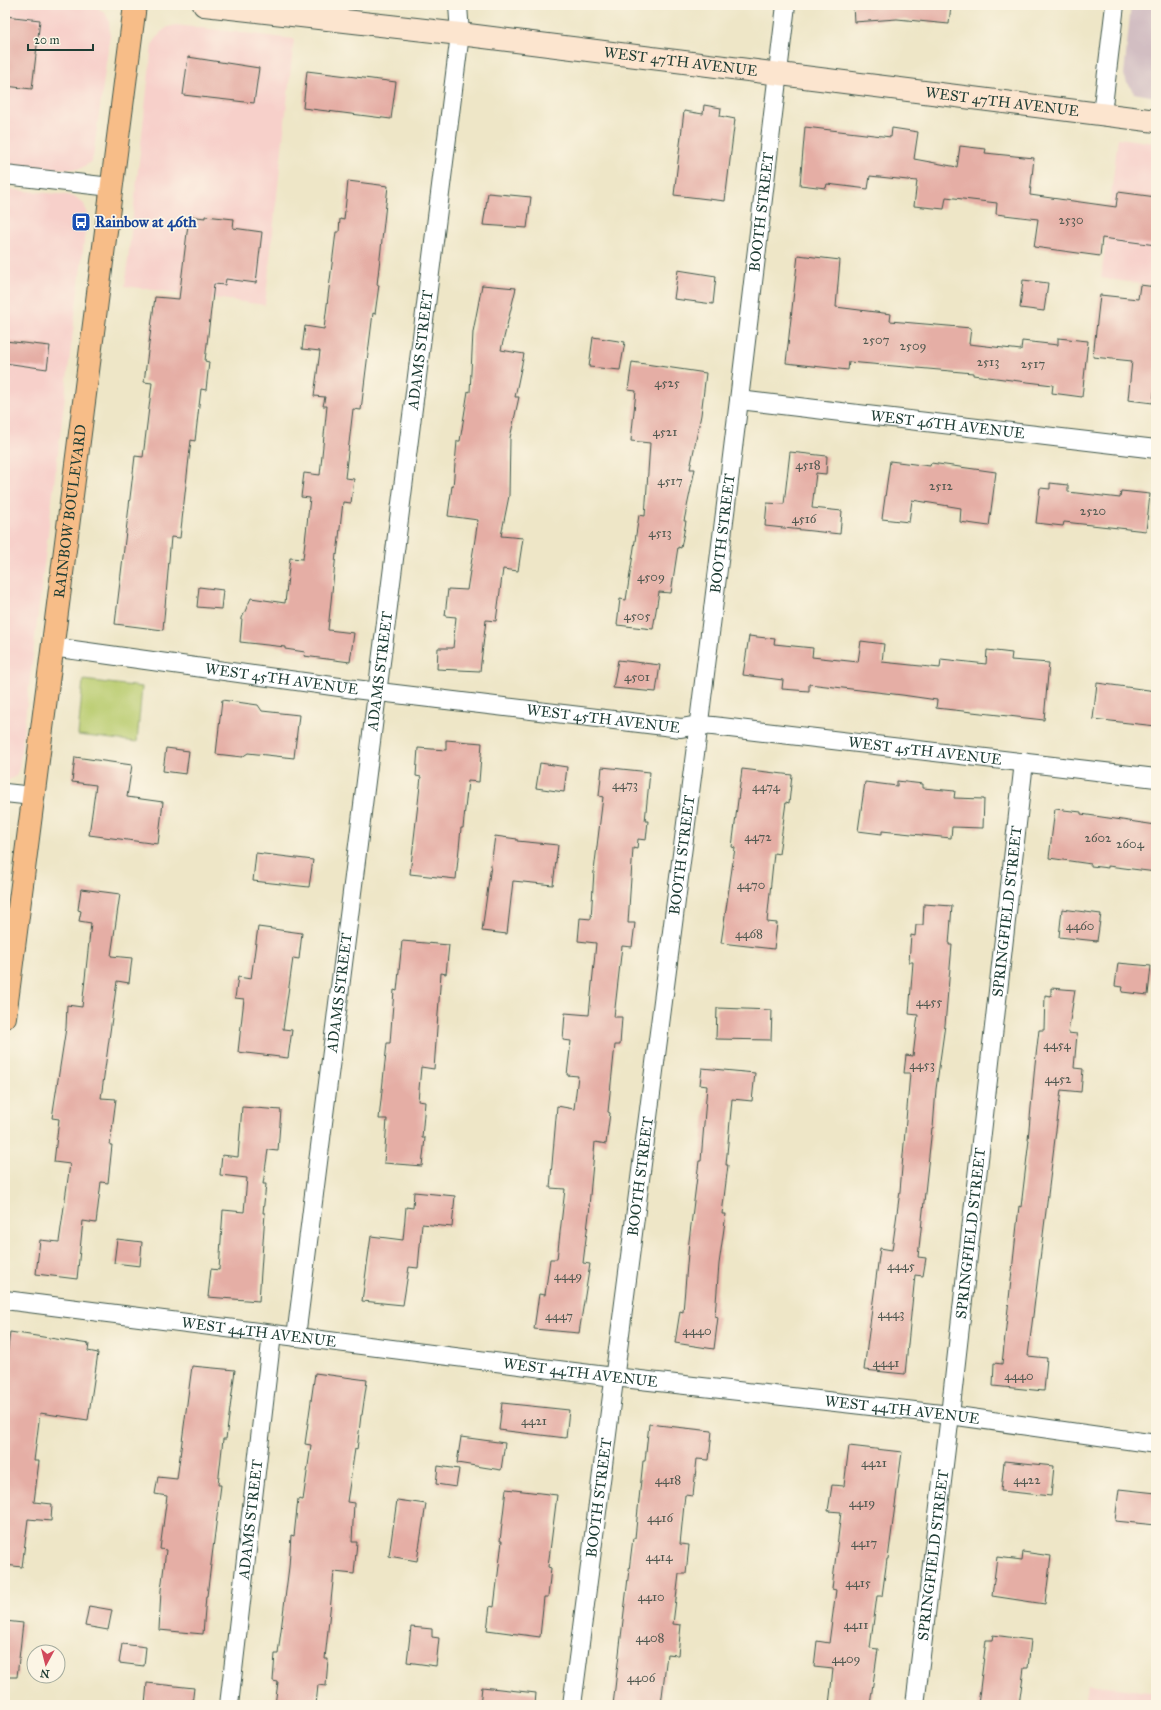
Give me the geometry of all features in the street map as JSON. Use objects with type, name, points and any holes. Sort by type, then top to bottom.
[{"type":"main road","name":"RAINBOW BOULEVARD","points":[[5,1017],[135,5]]},
{"type":"street","name":"WEST 47TH AVENUE","points":[[204,5],[460,34],[1156,121]]},
{"type":"street","name":"ADAMS STREET","points":[[296,1337],[460,34],[458,5]]},
{"type":"street","name":"BOOTH STREET","points":[[572,1705],[739,400],[786,5]]},
{"type":"street","points":[[1102,114],[1115,5]]},
{"type":"street","points":[[5,175],[111,187]]},
{"type":"street","name":"WEST 46TH AVENUE","points":[[739,400],[1156,449]]},
{"type":"street","name":"WEST 45TH AVENUE","points":[[52,647],[378,691],[681,728],[698,725],[1156,778]]},
{"type":"street","name":"SPRINGFIELD STREET","points":[[914,1705],[950,1415],[1024,762]]},
{"type":"street","points":[[5,793],[33,796]]},
{"type":"street","name":"WEST 44TH AVENUE","points":[[5,1300],[614,1377],[950,1415],[1156,1444]]},
{"type":"street","name":"ADAMS STREET","points":[[229,1705],[272,1334]]},
{"type":"shaded area","points":[[5,5],[89,5],[97,7],[105,13],[109,20],[110,35],[93,157],[91,162],[80,169],[5,168]]},
{"type":"shaded area","points":[[1131,5],[1156,5],[1156,97],[1134,93],[1127,83],[1124,75]]},
{"type":"shaded area","points":[[176,25],[294,39],[265,305],[125,286],[152,45],[161,32],[168,27]]},
{"type":"shaded area","points":[[1118,138],[1156,143],[1156,286],[1101,278]]},
{"type":"shaded area","points":[[5,189],[68,195],[77,198],[84,204],[87,218],[19,768],[16,776],[5,782]]},
{"type":"shaded area","points":[[1088,1684],[1156,1693],[1156,1705],[1085,1705]]},
{"type":"green space","points":[[83,680],[142,687],[137,742],[78,735]]},
{"type":"building","points":[[853,5],[951,5],[949,24],[897,19],[854,22]]},
{"type":"building","points":[[5,16],[40,20],[32,89],[5,86]]},
{"type":"building","points":[[188,57],[259,68],[254,103],[183,95]]},
{"type":"building","points":[[307,71],[396,82],[391,119],[303,108]]},
{"type":"building","points":[[704,105],[721,108],[720,116],[735,119],[725,201],[674,195],[684,111],[703,114]]},
{"type":"building","points":[[805,127],[891,137],[892,128],[918,132],[914,159],[957,167],[960,146],[986,149],[985,153],[1034,158],[1030,195],[1116,207],[1118,192],[1156,197],[1156,245],[1102,238],[1100,256],[1034,247],[1038,219],[996,214],[997,203],[946,197],[944,209],[914,206],[917,181],[870,176],[868,189],[827,184],[826,188],[800,185]]},
{"type":"building","points":[[348,181],[388,186],[377,285],[379,285],[375,314],[373,313],[361,410],[353,409],[345,478],[354,479],[351,503],[343,502],[328,630],[354,633],[350,662],[304,656],[305,652],[285,649],[285,647],[240,642],[242,618],[251,598],[285,603],[290,558],[303,559],[310,498],[301,497],[304,473],[320,475],[327,406],[323,406],[325,397],[314,396],[320,351],[302,349],[305,326],[324,329],[336,232],[339,232],[340,219],[344,220]]},
{"type":"building","points":[[488,193],[531,197],[527,228],[483,225]]},
{"type":"building","points":[[189,216],[234,219],[233,228],[262,232],[256,283],[226,279],[225,285],[214,284],[205,361],[209,362],[206,390],[201,389],[195,441],[191,440],[180,538],[171,537],[163,630],[115,624],[135,456],[143,457],[152,383],[144,382],[155,297],[179,299]]},
{"type":"building","points":[[798,255],[840,260],[836,307],[891,314],[890,321],[971,328],[969,344],[1021,350],[1022,341],[1058,345],[1058,338],[1088,341],[1082,397],[1052,393],[1053,385],[973,375],[973,373],[849,362],[848,370],[786,363]]},
{"type":"building","points":[[678,270],[716,276],[713,304],[674,299]]},
{"type":"building","points":[[1023,280],[1048,283],[1044,311],[1020,308]]},
{"type":"building","points":[[482,285],[516,288],[501,350],[524,354],[515,397],[519,397],[510,438],[509,496],[501,536],[523,538],[518,571],[503,569],[496,621],[486,620],[480,671],[437,669],[438,648],[453,648],[456,617],[445,616],[448,589],[467,590],[478,520],[448,516],[452,486],[453,487],[457,441],[460,441],[468,391],[470,392],[473,332]]},
{"type":"building","points":[[1140,285],[1156,287],[1156,377],[1153,403],[1128,400],[1132,361],[1093,357],[1100,295],[1138,299]]},
{"type":"building","points":[[593,337],[625,342],[620,370],[589,367]]},
{"type":"building","points":[[5,341],[50,346],[47,369],[5,363]]},
{"type":"building","points":[[632,362],[706,373],[701,415],[690,469],[695,469],[684,521],[686,521],[681,548],[678,547],[671,593],[659,592],[653,629],[617,625],[620,599],[626,600],[639,515],[645,516],[650,443],[631,441],[636,391],[628,390]]},
{"type":"building","points":[[790,452],[827,456],[826,474],[816,473],[812,508],[842,511],[840,534],[765,526],[767,503],[784,504]]},
{"type":"building","points":[[890,461],[930,466],[931,463],[996,472],[989,526],[960,522],[961,508],[912,500],[909,522],[882,519]]},
{"type":"building","points":[[1050,483],[1068,485],[1068,492],[1120,498],[1121,491],[1150,494],[1146,531],[1064,522],[1063,526],[1036,523],[1040,488],[1050,489]]},
{"type":"building","points":[[199,587],[223,590],[221,609],[197,607]]},
{"type":"building","points":[[749,636],[775,639],[774,644],[813,648],[812,657],[858,662],[861,641],[884,644],[882,662],[940,668],[941,659],[986,664],[987,650],[1012,653],[1011,660],[1049,663],[1044,720],[936,708],[937,700],[902,695],[809,684],[809,691],[782,689],[783,680],[743,675]]},
{"type":"building","points":[[618,660],[660,665],[656,692],[613,688]]},
{"type":"building","points":[[1097,683],[1156,691],[1156,726],[1093,719]]},
{"type":"building","points":[[222,700],[258,705],[262,711],[299,715],[294,758],[248,753],[242,757],[216,754]]},
{"type":"building","points":[[446,740],[482,743],[479,782],[468,781],[463,828],[461,828],[456,879],[410,874],[421,777],[416,776],[418,748],[446,750]]},
{"type":"building","points":[[166,748],[189,751],[186,774],[163,771]]},
{"type":"building","points":[[75,757],[132,765],[127,797],[163,802],[158,844],[89,835],[96,785],[72,782]]},
{"type":"building","points":[[540,763],[567,767],[564,792],[536,788]]},
{"type":"building","points":[[602,767],[650,772],[645,821],[648,821],[646,840],[638,839],[637,849],[633,848],[628,923],[635,923],[632,947],[622,946],[614,1017],[622,1017],[620,1045],[615,1045],[606,1144],[595,1142],[590,1206],[583,1263],[590,1264],[579,1333],[534,1329],[539,1294],[545,1295],[550,1259],[557,1259],[565,1189],[550,1188],[557,1106],[574,1109],[578,1076],[567,1075],[571,1041],[563,1040],[565,1013],[589,1015],[596,943],[578,941],[580,918],[591,919],[594,871],[603,797],[599,796]]},
{"type":"building","points":[[742,769],[792,775],[789,803],[786,802],[779,854],[774,853],[767,922],[777,923],[774,949],[721,943],[735,848],[732,847]]},
{"type":"building","points":[[897,781],[923,784],[923,788],[955,791],[954,798],[984,799],[983,828],[952,827],[951,838],[882,831],[882,834],[858,831],[865,782],[897,786]]},
{"type":"building","points":[[1055,809],[1156,825],[1156,872],[1108,866],[1108,868],[1091,866],[1091,864],[1049,858]]},
{"type":"building","points":[[495,836],[517,839],[517,841],[558,845],[553,885],[513,881],[507,934],[482,931]]},
{"type":"building","points":[[256,853],[313,860],[309,887],[253,881]]},
{"type":"building","points":[[81,889],[120,894],[111,956],[132,958],[129,983],[117,981],[101,1098],[116,1099],[110,1145],[112,1145],[108,1183],[101,1182],[96,1223],[83,1221],[77,1279],[36,1274],[40,1240],[59,1242],[70,1164],[54,1162],[59,1119],[52,1118],[66,1028],[67,1005],[82,1007],[91,923],[79,921],[81,911],[78,910]]},
{"type":"building","points":[[924,904],[952,906],[949,945],[952,945],[945,1025],[936,1089],[918,1257],[926,1258],[923,1276],[915,1275],[905,1374],[864,1370],[880,1248],[892,1250],[900,1191],[910,1073],[904,1073],[906,1055],[913,1056],[918,1015],[909,1014],[913,962],[909,962],[911,935],[915,936],[916,925],[923,925]]},
{"type":"building","points":[[1062,909],[1101,914],[1097,941],[1059,937]]},
{"type":"building","points":[[258,927],[302,933],[299,959],[293,958],[283,1029],[292,1030],[288,1058],[238,1052],[244,999],[235,998],[238,977],[251,979]]},
{"type":"building","points":[[402,941],[449,945],[446,974],[441,973],[434,1069],[421,1067],[418,1101],[425,1102],[422,1138],[425,1138],[422,1166],[384,1163],[387,1119],[379,1119],[387,1043],[390,1043],[394,990],[397,991]]},
{"type":"building","points":[[1118,963],[1151,966],[1148,995],[1122,992],[1123,987],[1115,986]]},
{"type":"building","points":[[1051,988],[1075,990],[1068,1033],[1077,1034],[1074,1068],[1083,1069],[1081,1092],[1061,1090],[1028,1356],[1047,1358],[1044,1391],[993,1386],[994,1363],[1002,1364],[1019,1206],[1021,1207],[1029,1140],[1039,1030],[1044,1030],[1045,995],[1051,996]]},
{"type":"building","points":[[717,1008],[772,1010],[771,1040],[716,1039]]},
{"type":"building","points":[[702,1068],[755,1073],[752,1101],[732,1099],[726,1165],[728,1165],[722,1214],[726,1214],[719,1264],[715,1316],[718,1317],[714,1349],[675,1343],[680,1311],[683,1312],[689,1241],[699,1161],[701,1161],[707,1086],[700,1085]]},
{"type":"building","points":[[242,1107],[281,1110],[278,1151],[268,1150],[263,1184],[266,1184],[263,1213],[265,1213],[259,1301],[208,1297],[211,1269],[219,1270],[223,1210],[244,1212],[247,1178],[220,1175],[222,1155],[238,1157]]},
{"type":"building","points":[[414,1192],[455,1196],[452,1227],[422,1224],[418,1268],[409,1267],[403,1305],[362,1301],[371,1236],[403,1240],[406,1207],[413,1208]]},
{"type":"building","points":[[117,1239],[142,1242],[140,1266],[114,1263]]},
{"type":"building","points":[[10,1332],[89,1344],[88,1351],[98,1353],[88,1420],[40,1413],[34,1461],[39,1461],[34,1502],[52,1504],[51,1521],[28,1519],[22,1567],[5,1565],[5,1370]]},
{"type":"building","points":[[192,1366],[235,1370],[226,1439],[223,1439],[218,1485],[221,1485],[206,1596],[203,1634],[159,1630],[161,1590],[166,1550],[160,1549],[167,1496],[155,1494],[158,1477],[177,1479]]},
{"type":"building","points":[[315,1373],[367,1380],[357,1450],[355,1449],[347,1502],[354,1503],[352,1542],[357,1542],[354,1574],[334,1572],[325,1659],[328,1659],[326,1686],[318,1685],[316,1705],[275,1705],[278,1682],[273,1681],[275,1654],[278,1654],[289,1567],[291,1535],[294,1536],[298,1499],[303,1500],[311,1445],[305,1444]]},
{"type":"building","points":[[502,1403],[569,1410],[566,1438],[499,1430]]},
{"type":"building","points":[[649,1424],[712,1431],[709,1460],[697,1459],[693,1496],[685,1495],[680,1544],[689,1545],[686,1574],[679,1574],[673,1624],[681,1625],[678,1655],[667,1654],[661,1705],[613,1705],[633,1538],[635,1538],[643,1461],[645,1461]]},
{"type":"building","points":[[461,1437],[505,1443],[501,1470],[457,1463]]},
{"type":"building","points":[[849,1446],[902,1452],[882,1596],[877,1596],[870,1648],[878,1649],[870,1705],[829,1705],[833,1669],[814,1667],[817,1641],[829,1643],[836,1590],[832,1589],[841,1512],[828,1511],[832,1485],[844,1486]]},
{"type":"building","points":[[1004,1461],[1054,1466],[1051,1496],[1001,1491]]},
{"type":"building","points":[[438,1466],[459,1469],[456,1487],[436,1484]]},
{"type":"building","points":[[506,1489],[557,1495],[548,1567],[551,1568],[548,1597],[544,1597],[540,1637],[487,1630],[490,1606],[494,1607],[502,1541],[500,1541]]},
{"type":"building","points":[[1119,1489],[1156,1493],[1156,1525],[1115,1521]]},
{"type":"building","points":[[397,1500],[426,1504],[417,1561],[389,1556]]},
{"type":"building","points":[[1023,1552],[1051,1556],[1045,1604],[992,1596],[997,1557],[1022,1560]]},
{"type":"building","points":[[89,1606],[112,1610],[108,1630],[85,1626]]},
{"type":"building","points":[[5,1621],[23,1623],[17,1677],[5,1677]]},
{"type":"building","points":[[411,1627],[432,1629],[432,1637],[439,1638],[436,1666],[407,1662]]},
{"type":"building","points":[[993,1635],[1031,1640],[1028,1668],[1024,1668],[1019,1705],[978,1705],[986,1640],[992,1640]]},
{"type":"building","points":[[122,1644],[146,1647],[144,1666],[119,1663]]},
{"type":"building","points":[[147,1683],[194,1688],[192,1705],[145,1705]]},
{"type":"building","points":[[482,1687],[536,1693],[535,1705],[480,1705]]},
{"type":"place","name":"Rainbow at 46th","points":[[81,222]]}]
